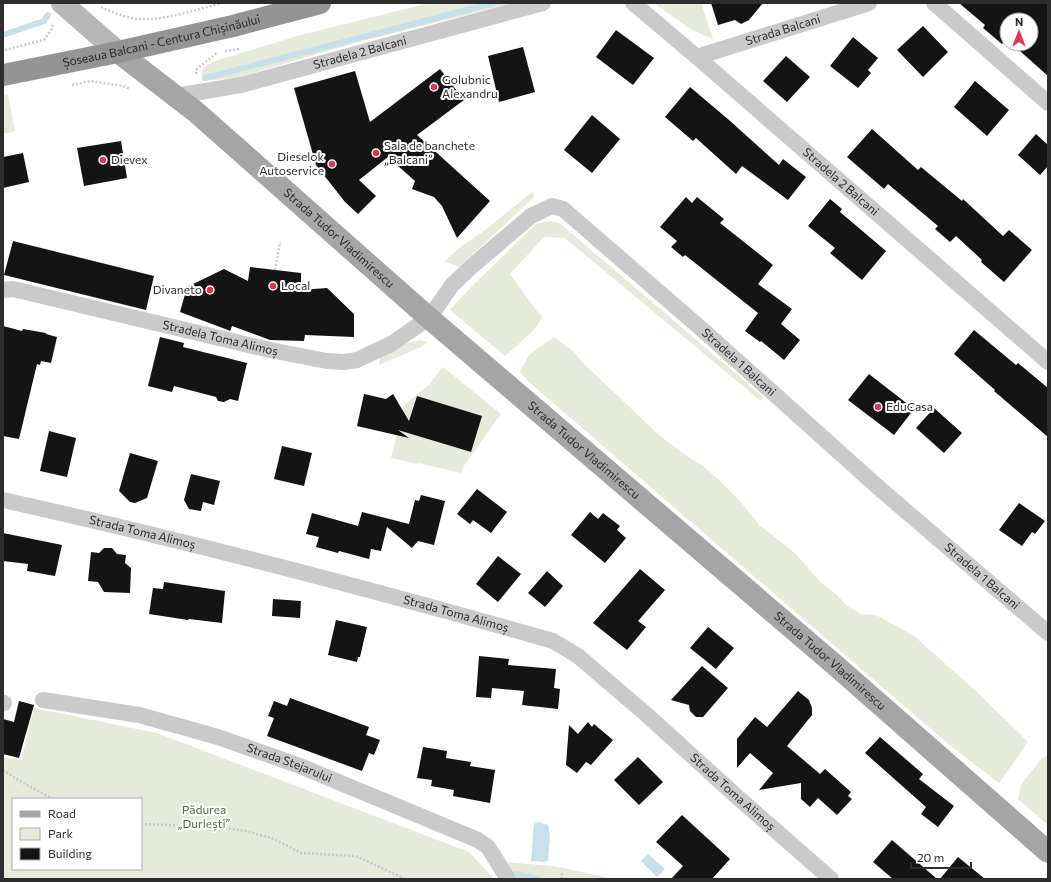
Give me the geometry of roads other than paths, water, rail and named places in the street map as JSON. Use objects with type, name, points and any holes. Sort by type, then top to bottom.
[{"type":"highway","name":"Șoseaua Balcani - Centura Chișinăului","points":[[3,75],[118,52],[233,26],[320,3]]},
{"type":"main road","name":"Strada Tudor Vladimirescu","points":[[118,52],[176,96],[429,318],[835,665],[1048,852]]},
{"type":"street","name":"Stradela 2 Balcani","points":[[176,96],[241,85],[543,3]]},
{"type":"street","name":"Stradela 2 Balcani","points":[[633,3],[1048,362]]},
{"type":"street","name":"Strada Balcani","points":[[697,57],[868,3]]},
{"type":"street","points":[[934,3],[1048,103]]},
{"type":"street","points":[[58,11],[118,52]]},
{"type":"street","name":"Stradela 1 Balcani","points":[[429,318],[452,285],[470,267],[531,216],[552,206],[563,209],[705,332],[867,478],[1048,634]]},
{"type":"street","name":"Stradela Toma Alimoș","points":[[3,290],[13,289],[270,350],[344,362],[357,360],[391,344],[429,318]]},
{"type":"street","name":"Strada Toma Alimoș","points":[[3,500],[113,524],[264,562],[553,641],[578,656],[636,705],[831,879]]},
{"type":"street","name":"Strada Stejarului","points":[[43,700],[139,715],[218,737],[300,766],[478,840],[488,847],[508,879]]},
{"type":"water","points":[[538,822],[548,825],[550,836],[548,861],[544,862],[531,861],[534,824]]},
{"type":"water","points":[[648,854],[665,869],[657,877],[641,861]]},
{"type":"waterway","points":[[205,78],[494,3]]},
{"type":"waterway","points":[[3,35],[44,21],[48,15]]},
{"type":"waterway","points":[[516,874],[538,879]]},
{"type":"place","name":"Golubnic Alexandru","points":[[434,87]]},
{"type":"place","name":"Sala de banchete „Balcani”","points":[[376,153]]},
{"type":"place","name":"Dievex","points":[[103,160]]},
{"type":"place","name":"Dieselok Autoservice","points":[[332,164]]},
{"type":"place","name":"Local","points":[[273,286]]},
{"type":"place","name":"Divaneto","points":[[210,290]]},
{"type":"place","name":"EduCasa","points":[[878,407]]},
{"type":"park label","name":"Pădurea „Durlești”","points":[[204,817]]}]
